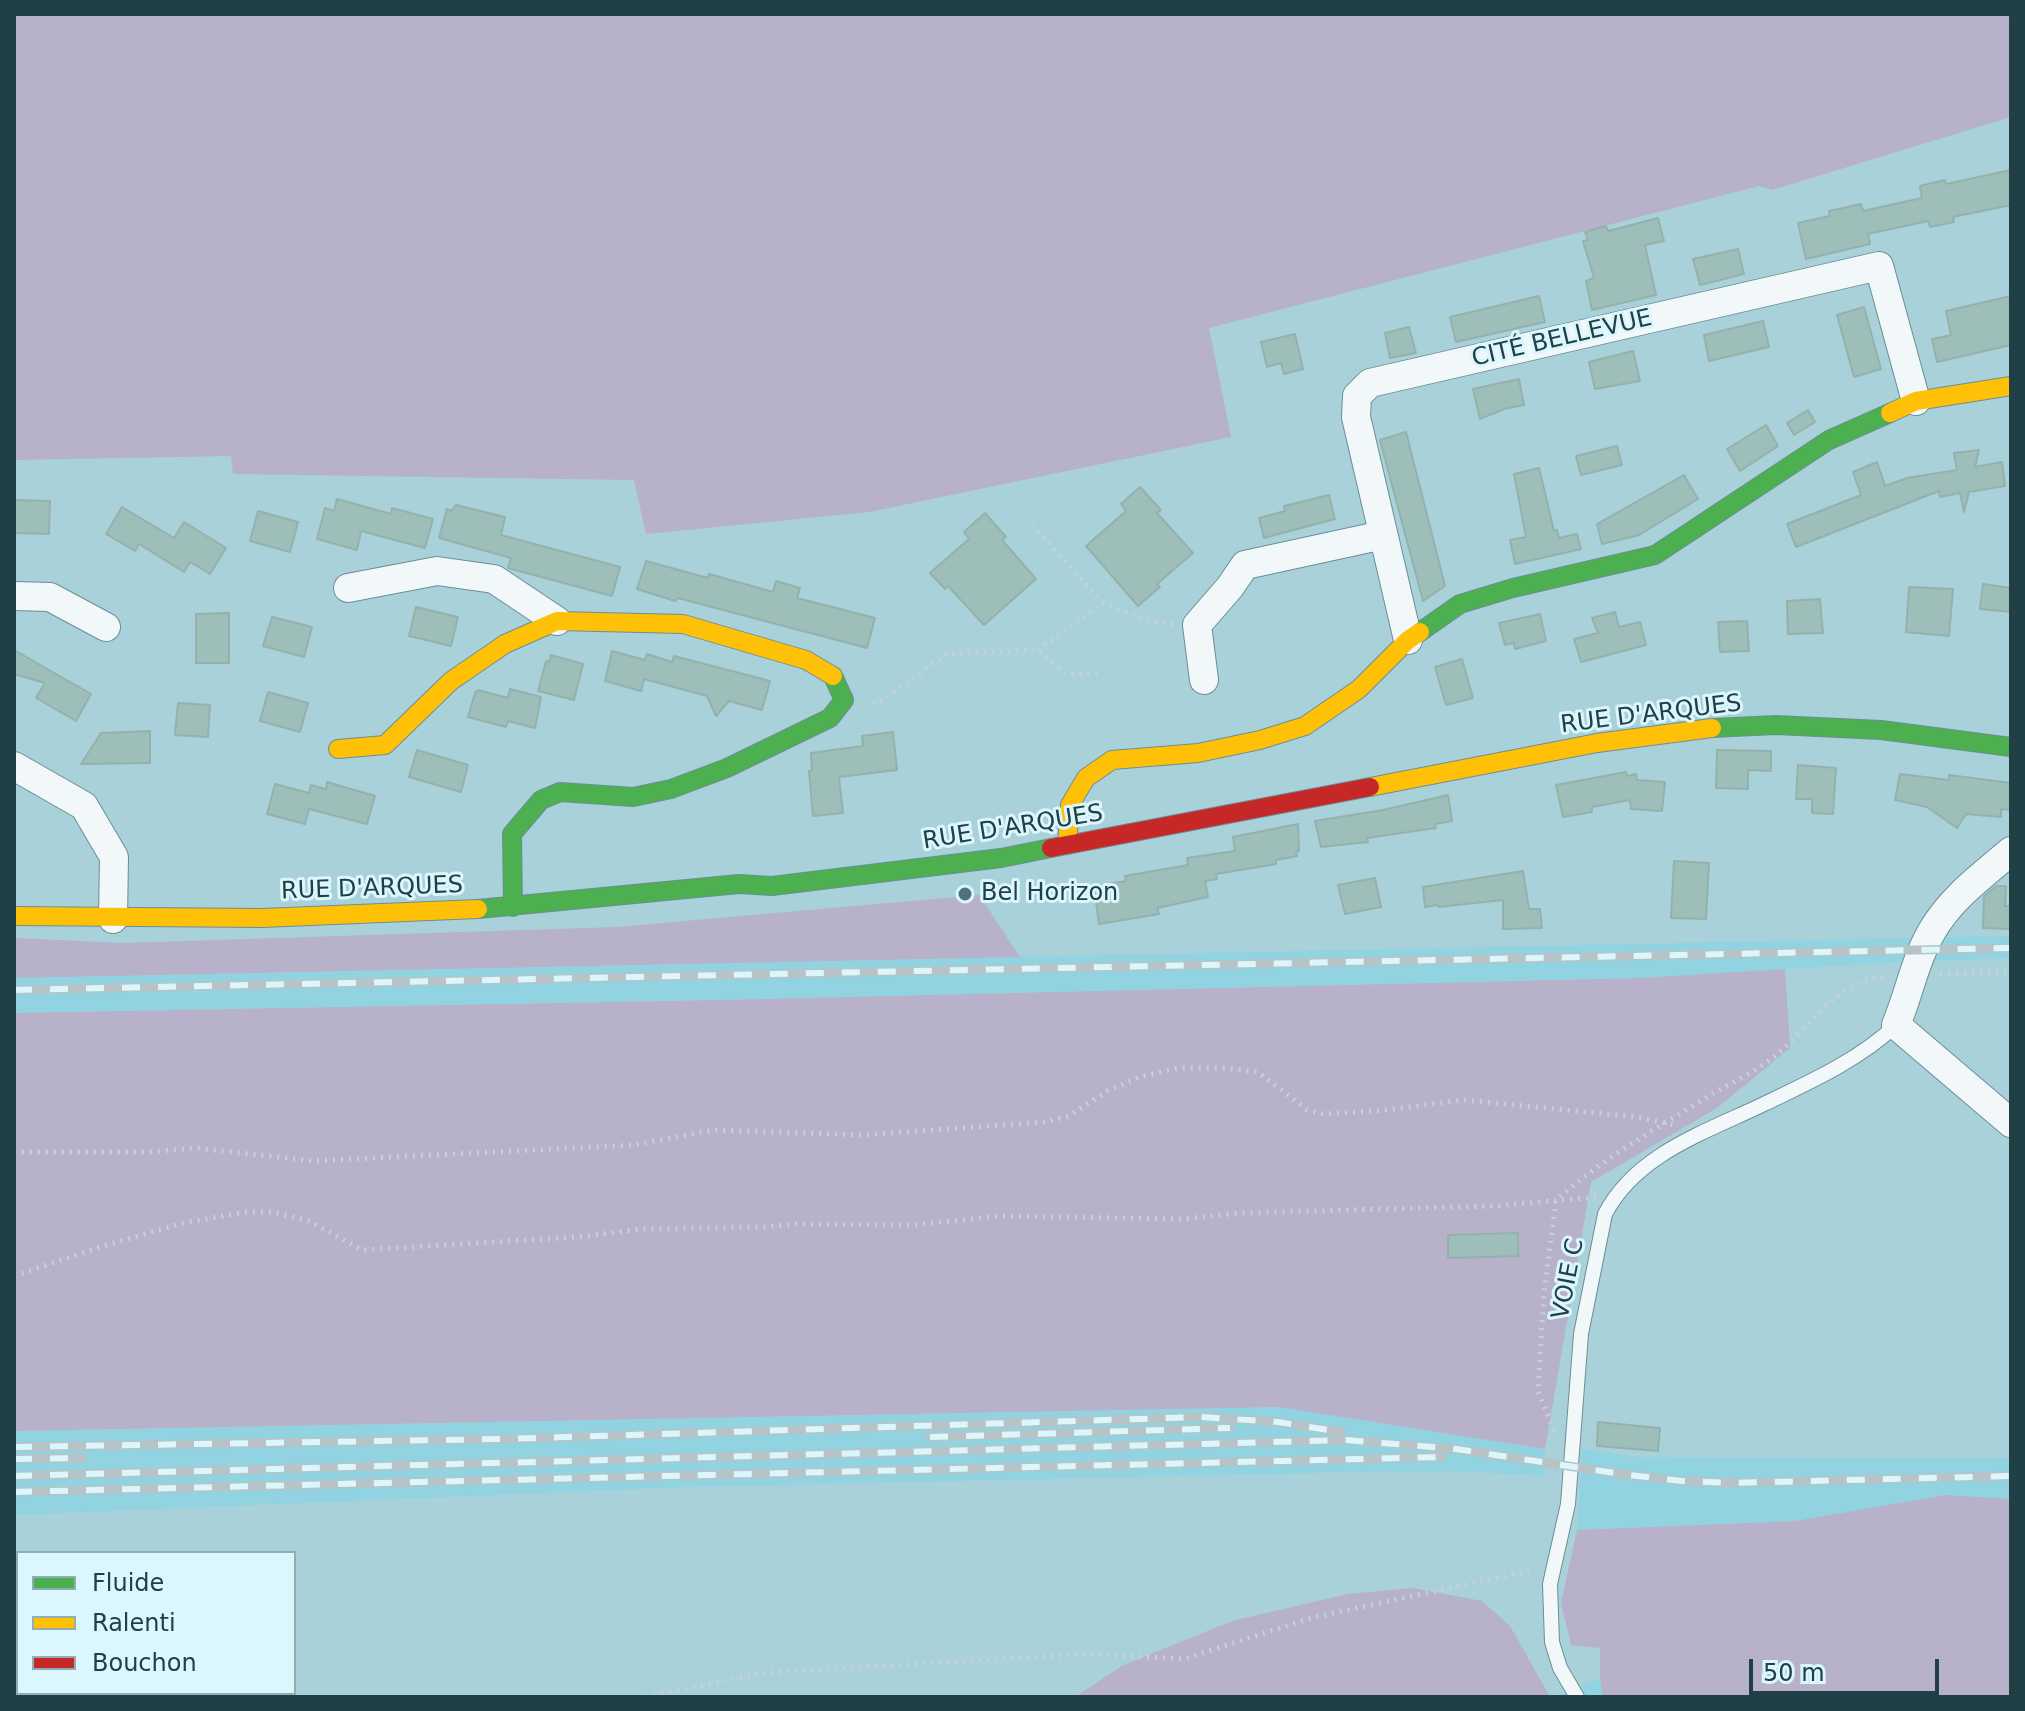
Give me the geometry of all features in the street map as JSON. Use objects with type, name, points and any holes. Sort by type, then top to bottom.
[{"type":"street","name":"CITÉ BELLEVUE","points":[[1408,640],[1356,417],[1357,396],[1370,383],[1879,266],[1916,401]]},
{"type":"street","points":[[1067,845],[1070,805],[1086,778],[1112,760],[1198,753],[1260,740],[1305,726],[1359,689],[1408,640],[1460,604],[1513,588],[1655,555],[1829,440],[1916,401],[2011,386]]},
{"type":"street","points":[[1204,680],[1197,625],[1245,565],[1383,535]]},
{"type":"street","points":[[348,588],[437,571],[494,579],[557,621]]},
{"type":"street","points":[[14,596],[50,597],[106,627]]},
{"type":"street","points":[[338,749],[385,745],[451,681],[505,644],[557,621],[683,624],[806,660],[836,678],[844,700],[830,718],[727,768],[671,789],[633,797],[560,792],[541,800],[512,834],[513,907]]},
{"type":"street","name":"RUE D'ARQUES","points":[[14,916],[113,919],[310,917],[513,907],[739,884],[772,886],[1001,858],[1597,743],[1703,728],[1776,725],[1881,730],[2011,747]]},
{"type":"street","points":[[14,766],[84,806],[114,857],[113,919]]},
{"type":"street","points":[[2011,851],[1963,892],[1942,916],[1922,950],[1896,1025],[2011,1123]]},
{"type":"lane","name":"VOIE C","points":[[1577,1697],[1560,1668],[1552,1642],[1550,1584],[1568,1504],[1581,1334],[1605,1214],[1613,1199],[1637,1172],[1702,1131],[1763,1105],[1854,1058],[1875,1045],[1896,1025]]},
{"type":"path","points":[[1032,525],[1102,603],[1151,622],[1197,625]]},
{"type":"path","points":[[844,700],[878,704],[946,654],[1038,650],[1102,603]]},
{"type":"path","points":[[1038,650],[1066,674],[1099,673]]},
{"type":"path","points":[[1559,1445],[1538,1391],[1544,1294],[1556,1200],[1576,1182],[1665,1122],[1772,1058],[1847,989],[1873,978],[2011,972]]},
{"type":"path","points":[[14,1152],[148,1152],[195,1148],[313,1161],[634,1145],[713,1130],[864,1135],[969,1128],[1044,1122],[1069,1116],[1118,1086],[1178,1068],[1258,1072],[1307,1110],[1323,1114],[1464,1100],[1637,1117],[1702,1131]]},
{"type":"path","points":[[14,1276],[183,1223],[246,1212],[273,1212],[309,1221],[362,1250],[578,1237],[641,1229],[796,1224],[914,1225],[998,1216],[1184,1219],[1239,1213],[1494,1206],[1599,1197],[1613,1199]]},
{"type":"path","points":[[646,1697],[762,1673],[1088,1654],[1184,1659],[1311,1618],[1542,1568]]},
{"type":"shaded area","points":[[14,14],[2007,14],[2011,21],[2011,117],[1772,190],[1759,186],[1209,328],[1231,437],[869,512],[646,534],[634,480],[233,474],[231,456],[14,460]]},
{"type":"shaded area","points":[[979,895],[1020,957],[14,978],[14,938],[124,943],[617,927]]},
{"type":"shaded area","points":[[2011,936],[2011,958],[1640,978],[14,1013],[14,978]]},
{"type":"shaded area","points":[[1785,969],[1790,1048],[1717,1108],[1591,1182],[1545,1449],[1279,1407],[14,1431],[14,1013],[1640,978]]},
{"type":"shaded area","points":[[1279,1407],[1545,1449],[1545,1476],[1457,1471],[1360,1472],[686,1487],[14,1515],[14,1431]]},
{"type":"shaded area","points":[[1582,1449],[1636,1457],[2011,1459],[2011,1499],[1945,1495],[1795,1521],[1577,1530]]},
{"type":"shaded area","points":[[1945,1495],[2011,1499],[2011,1697],[1603,1697],[1600,1648],[1571,1645],[1561,1603],[1577,1530],[1795,1521]]},
{"type":"shaded area","points":[[1413,1588],[1482,1601],[1510,1626],[1550,1697],[1075,1697],[1122,1666],[1232,1621],[1348,1594]]},
{"type":"shaded area","points":[[1600,1678],[1603,1697],[1555,1697]]},
{"type":"building","points":[[2011,170],[2011,205],[1953,217],[1954,222],[1930,227],[1928,221],[1868,234],[1870,244],[1806,259],[1798,223],[1830,216],[1829,211],[1861,204],[1863,211],[1922,198],[1920,186],[1945,180],[1946,184]]},
{"type":"building","points":[[1658,218],[1664,241],[1645,245],[1656,295],[1592,310],[1586,281],[1594,278],[1583,241],[1588,240],[1585,232],[1606,226],[1608,231]]},
{"type":"building","points":[[1738,249],[1744,274],[1700,285],[1693,259]]},
{"type":"building","points":[[1539,296],[1545,322],[1456,342],[1450,317]]},
{"type":"building","points":[[2011,296],[2011,345],[1937,362],[1932,339],[1951,335],[1946,311]]},
{"type":"building","points":[[1864,307],[1881,369],[1854,377],[1837,315]]},
{"type":"building","points":[[1763,321],[1769,347],[1709,361],[1704,335]]},
{"type":"building","points":[[1409,327],[1416,353],[1390,358],[1385,333]]},
{"type":"building","points":[[1295,334],[1303,369],[1284,374],[1281,363],[1267,367],[1261,342]]},
{"type":"building","points":[[1633,351],[1640,381],[1595,389],[1589,362]]},
{"type":"building","points":[[1519,379],[1524,405],[1480,419],[1473,389]]},
{"type":"building","points":[[1808,410],[1815,422],[1794,435],[1787,423]]},
{"type":"building","points":[[1766,425],[1778,446],[1740,471],[1727,449]]},
{"type":"building","points":[[1406,432],[1445,586],[1423,601],[1380,440]]},
{"type":"building","points":[[1617,446],[1622,465],[1581,475],[1576,456]]},
{"type":"building","points":[[1979,450],[1975,467],[2002,462],[2005,486],[1969,492],[1964,512],[1960,493],[1940,497],[1939,491],[1796,547],[1787,524],[1861,495],[1853,472],[1877,462],[1885,486],[1907,478],[1957,470],[1954,453]]},
{"type":"building","points":[[1539,468],[1554,531],[1557,530],[1559,538],[1577,534],[1581,549],[1515,564],[1510,540],[1526,537],[1514,474]]},
{"type":"building","points":[[1684,475],[1698,499],[1639,535],[1602,544],[1597,524]]},
{"type":"building","points":[[1140,487],[1161,510],[1157,513],[1193,553],[1157,584],[1160,587],[1138,606],[1086,546],[1126,511],[1121,504]]},
{"type":"building","points":[[1329,495],[1335,519],[1264,538],[1259,518],[1285,511],[1284,506]]},
{"type":"building","points":[[337,499],[391,514],[392,508],[433,519],[425,548],[361,531],[357,550],[317,539],[325,508],[334,511]]},
{"type":"building","points":[[14,500],[50,501],[49,534],[14,533]]},
{"type":"building","points":[[456,505],[505,517],[501,535],[620,567],[612,596],[508,568],[511,558],[439,538],[447,509],[451,511]]},
{"type":"building","points":[[122,507],[174,538],[184,522],[226,548],[210,574],[190,562],[184,572],[139,544],[135,551],[106,534]]},
{"type":"building","points":[[258,511],[298,522],[290,552],[250,541]]},
{"type":"building","points":[[985,513],[1006,537],[1002,540],[1036,579],[984,625],[948,586],[945,589],[930,573],[969,539],[964,532]]},
{"type":"building","points":[[646,561],[773,592],[776,581],[800,588],[797,598],[875,618],[867,648],[637,589]]},
{"type":"building","points":[[1983,584],[2011,588],[2011,612],[1980,609]]},
{"type":"building","points":[[1909,587],[1953,589],[1949,636],[1906,632]]},
{"type":"building","points":[[1820,599],[1823,633],[1788,634],[1787,601]]},
{"type":"building","points":[[416,607],[458,617],[451,646],[409,636]]},
{"type":"building","points":[[1615,612],[1619,627],[1640,622],[1646,645],[1581,662],[1574,639],[1598,633],[1592,618]]},
{"type":"building","points":[[229,613],[229,663],[196,663],[196,614]]},
{"type":"building","points":[[1540,614],[1546,641],[1515,649],[1514,643],[1505,645],[1499,623]]},
{"type":"building","points":[[272,617],[312,627],[304,657],[263,646]]},
{"type":"building","points":[[1747,621],[1749,651],[1720,652],[1718,622]]},
{"type":"building","points":[[14,650],[91,694],[76,721],[36,698],[45,683],[14,674]]},
{"type":"building","points":[[612,651],[645,660],[647,654],[672,662],[674,656],[770,681],[762,710],[729,701],[716,716],[707,696],[644,679],[641,691],[605,681]]},
{"type":"building","points":[[551,655],[583,664],[574,700],[538,691],[546,661],[549,662]]},
{"type":"building","points":[[1462,659],[1473,698],[1446,705],[1435,667]]},
{"type":"building","points":[[510,689],[541,697],[535,728],[508,721],[506,727],[468,717],[478,690],[508,698]]},
{"type":"building","points":[[268,692],[308,703],[300,732],[260,721]]},
{"type":"building","points":[[178,703],[210,705],[208,737],[175,735]]},
{"type":"building","points":[[150,731],[150,763],[81,764],[101,733]]},
{"type":"building","points":[[893,732],[897,770],[839,777],[843,813],[813,816],[809,771],[812,770],[811,753],[863,746],[862,736]]},
{"type":"building","points":[[417,750],[468,765],[461,792],[409,777]]},
{"type":"building","points":[[1717,750],[1771,751],[1771,771],[1748,770],[1748,789],[1716,788]]},
{"type":"building","points":[[1798,765],[1836,768],[1833,814],[1812,813],[1812,799],[1796,799]]},
{"type":"building","points":[[1626,772],[1627,776],[1636,774],[1637,780],[1665,782],[1662,811],[1631,809],[1630,800],[1592,807],[1592,812],[1563,817],[1556,785]]},
{"type":"building","points":[[1900,774],[1949,780],[1949,775],[2011,783],[2011,810],[2001,809],[2001,817],[1966,814],[1957,828],[1927,807],[1895,800]]},
{"type":"building","points":[[327,782],[375,796],[367,824],[309,809],[305,824],[267,814],[275,784],[309,793],[311,785],[326,789]]},
{"type":"building","points":[[1448,795],[1452,821],[1435,824],[1436,828],[1367,838],[1368,842],[1321,847],[1315,821]]},
{"type":"building","points":[[1298,824],[1297,856],[1276,860],[1276,864],[1216,874],[1217,879],[1205,881],[1208,897],[1157,908],[1159,914],[1099,924],[1094,886],[1126,881],[1125,876],[1188,865],[1187,858],[1235,851],[1233,837]]},
{"type":"building","points":[[1674,861],[1709,863],[1706,919],[1671,918]]},
{"type":"building","points":[[1523,871],[1529,909],[1540,909],[1542,928],[1503,929],[1503,900],[1425,907],[1423,887]]},
{"type":"building","points":[[1375,878],[1381,907],[1345,914],[1338,885]]},
{"type":"building","points":[[1996,886],[2006,886],[2005,906],[2011,906],[2011,929],[1983,928],[1984,896]]},
{"type":"building","points":[[1518,1233],[1518,1256],[1448,1258],[1448,1235]]},
{"type":"building","points":[[1598,1422],[1660,1428],[1658,1451],[1597,1446]]},
{"type":"railway","points":[[14,990],[2011,948]]},
{"type":"railway","points":[[14,1447],[504,1439],[1201,1417],[1278,1422],[1341,1432]]},
{"type":"railway","points":[[930,1437],[1230,1428]]},
{"type":"railway","points":[[14,1476],[1346,1440],[1456,1449],[1682,1481],[1731,1483],[2011,1476]]},
{"type":"railway","points":[[14,1492],[1442,1457]]},
{"type":"railway","points":[[14,1459],[82,1458]]},
{"type":"traffic: fast","points":[[1420,632],[1460,604],[1513,588],[1655,555],[1829,440],[1890,413]]},
{"type":"traffic: fast","points":[[513,907],[512,834],[541,800],[560,792],[633,797],[671,789],[727,768],[830,718],[844,700],[833,676]]},
{"type":"traffic: fast","points":[[1712,728],[1776,725],[1881,730],[2011,747]]},
{"type":"traffic: fast","points":[[478,909],[739,884],[772,886],[1001,858],[1051,848]]},
{"type":"traffic: slow","points":[[1890,413],[1916,401],[2011,386]]},
{"type":"traffic: slow","points":[[338,749],[385,745],[451,681],[505,644],[557,621],[683,624],[806,660],[833,676]]},
{"type":"traffic: slow","points":[[1067,845],[1070,805],[1086,778],[1112,760],[1198,753],[1260,740],[1305,726],[1359,689],[1420,632]]},
{"type":"traffic: slow","points":[[1370,787],[1597,743],[1712,728]]},
{"type":"traffic: slow","points":[[14,916],[262,918],[478,909]]},
{"type":"traffic: jam","points":[[1051,848],[1370,787]]},
{"type":"place","name":"Bel Horizon","points":[[965,894]]}]
